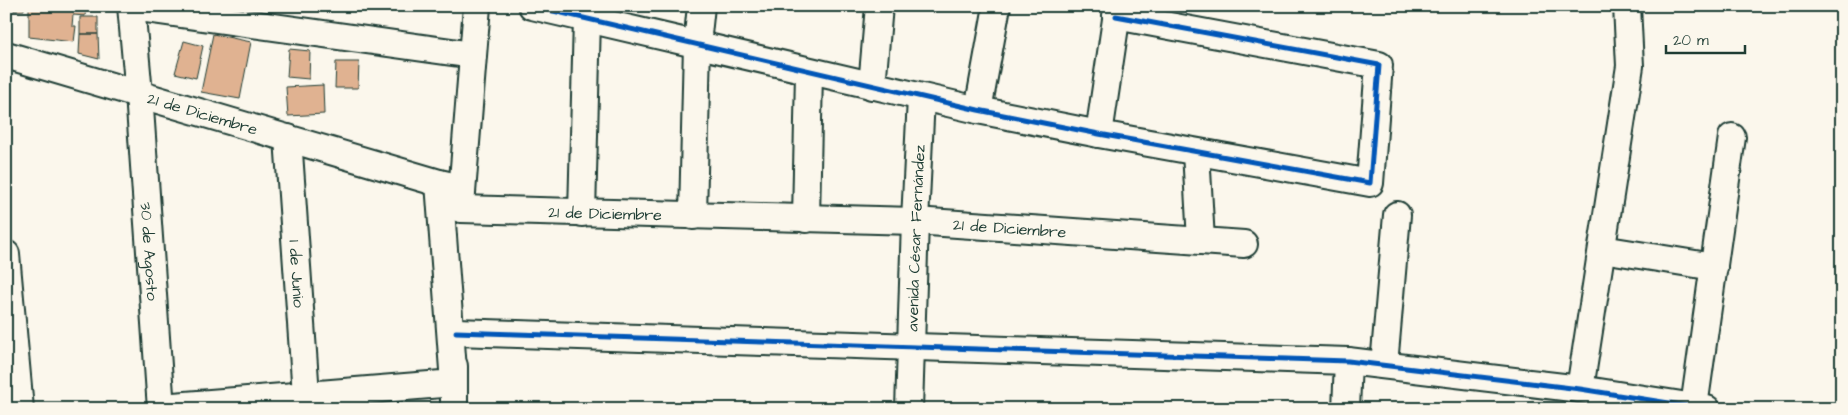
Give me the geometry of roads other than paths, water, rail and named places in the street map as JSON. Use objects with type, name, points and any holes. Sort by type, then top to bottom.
[{"type":"street","points":[[130,6],[473,55]]},
{"type":"street","name":"30 de Agosto","points":[[130,6],[139,94],[161,408]]},
{"type":"street","points":[[454,409],[454,193],[473,55],[477,6]]},
{"type":"street","points":[[532,6],[921,98],[1098,134],[1370,183],[1379,65],[1117,11],[1098,134]]},
{"type":"street","points":[[693,216],[697,44],[701,6]]},
{"type":"street","points":[[872,86],[879,6]]},
{"type":"street","points":[[978,110],[997,6]]},
{"type":"street","points":[[1580,389],[1630,66],[1627,6]]},
{"type":"street","points":[[582,213],[587,19]]},
{"type":"street","name":"21 de Diciembre","points":[[6,55],[288,138],[454,193],[582,213],[915,221],[1244,244]]},
{"type":"street","points":[[806,218],[809,72]]},
{"type":"street","name":"avenida César Fernández","points":[[909,409],[921,98]]},
{"type":"street","points":[[456,332],[1348,361],[1580,389],[1701,408],[1714,267],[1732,137]]},
{"type":"street","name":"1 de Junio","points":[[288,138],[307,402]]},
{"type":"street","points":[[1196,152],[1201,241]]},
{"type":"street","points":[[454,193],[456,332],[454,383]]},
{"type":"street","points":[[1384,365],[1396,216]]},
{"type":"street","points":[[1602,249],[1714,267]]},
{"type":"street","points":[[6,254],[20,409]]},
{"type":"street","points":[[1346,409],[1348,361]]},
{"type":"street","points":[[161,408],[307,402],[454,383]]}]
